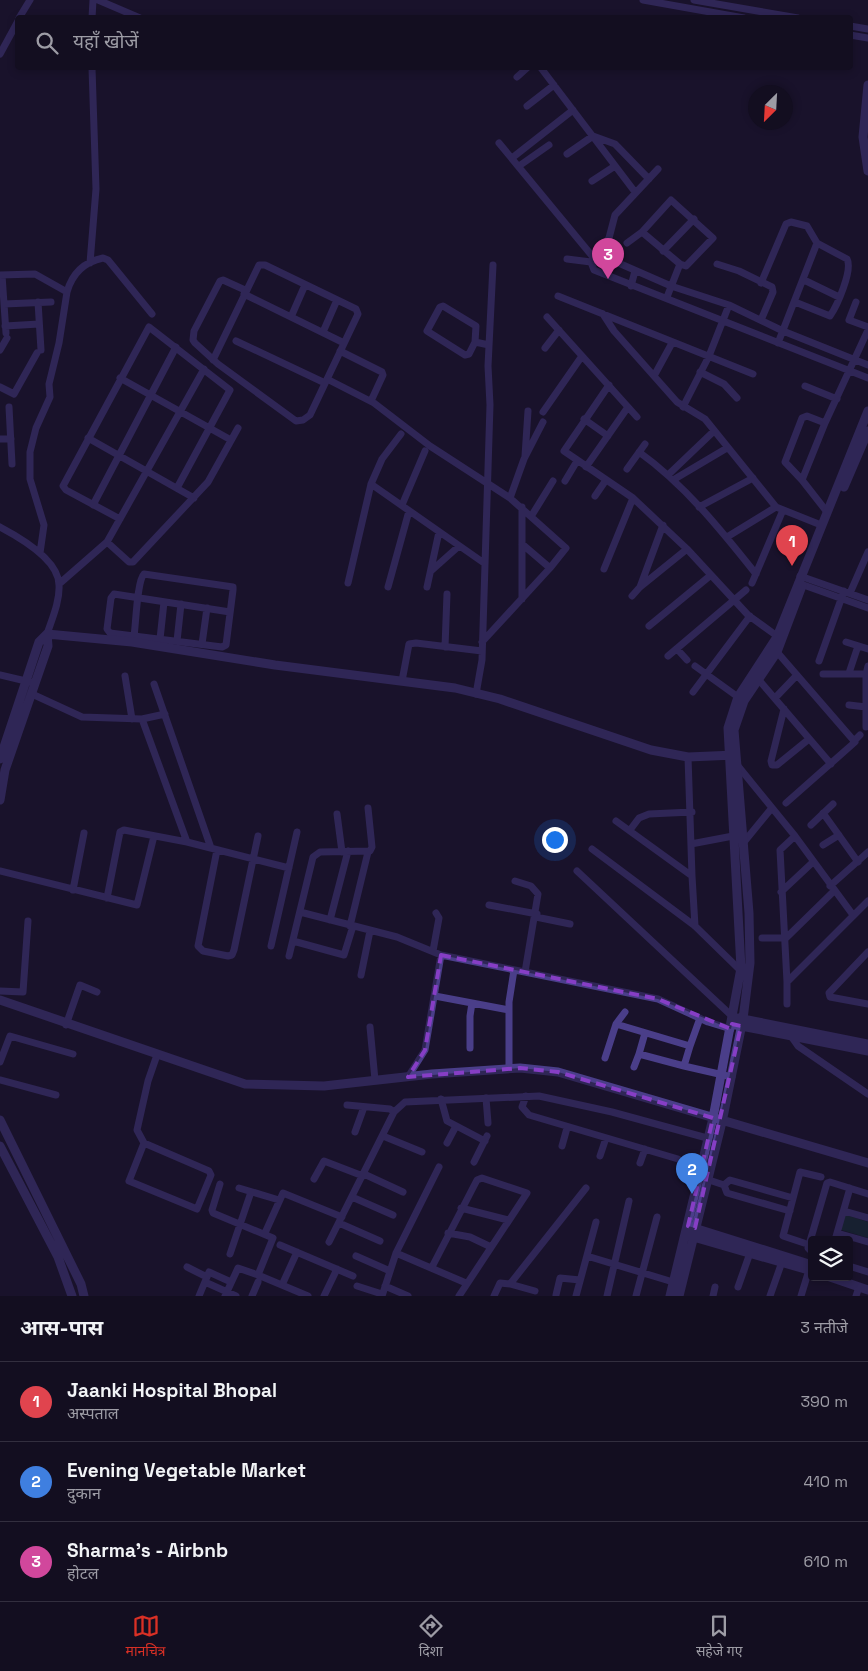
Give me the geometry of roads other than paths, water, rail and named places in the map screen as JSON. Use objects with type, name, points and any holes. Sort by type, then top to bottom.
[{"type":"street","points":[[21,15],[30,0]]},
{"type":"street","points":[[92,15],[93,0]]},
{"type":"street","points":[[98,0],[133,15]]},
{"type":"street","points":[[643,0],[727,15]]},
{"type":"street","points":[[694,0],[781,15]]},
{"type":"street","points":[[0,54],[15,26]]},
{"type":"street","points":[[853,26],[868,29]]},
{"type":"street","points":[[853,36],[868,38]]},
{"type":"street","points":[[88,264],[96,189],[90,70]]},
{"type":"street","points":[[517,77],[525,70]]},
{"type":"street","points":[[542,70],[635,192]]},
{"type":"street","points":[[868,85],[863,139],[868,171]]},
{"type":"street","points":[[527,106],[554,86]]},
{"type":"street","points":[[512,158],[573,110]]},
{"type":"street","points":[[567,154],[593,136]]},
{"type":"street","points":[[593,136],[615,144],[649,179]]},
{"type":"street","points":[[499,143],[594,258]]},
{"type":"street","points":[[519,166],[549,144]]},
{"type":"street","points":[[592,181],[615,166]]},
{"type":"street","points":[[658,169],[615,215],[609,238],[594,258],[594,270],[631,286],[667,297],[868,378]]},
{"type":"street","points":[[627,243],[642,232],[671,200],[712,235],[712,240],[686,266],[680,264],[663,251],[642,232]]},
{"type":"street","points":[[663,251],[694,219]]},
{"type":"street","points":[[761,283],[786,224],[791,222],[807,226],[817,243],[844,257],[849,263],[848,272],[830,316],[795,302]]},
{"type":"street","points":[[778,343],[817,243]]},
{"type":"street","points":[[40,553],[44,525],[30,479],[30,452],[36,428],[50,397],[49,384],[58,350],[67,292],[72,278],[78,270],[100,258],[108,260],[152,314]]},
{"type":"street","points":[[567,259],[594,258],[635,271],[671,286],[729,305],[783,331],[868,365]]},
{"type":"street","points":[[667,297],[680,264]]},
{"type":"street","points":[[717,264],[772,287],[773,292],[760,320]]},
{"type":"street","points":[[214,360],[244,292],[259,265],[265,265],[358,311],[344,343],[310,415],[303,420],[296,421],[214,360],[193,340],[194,331],[222,280],[244,292],[291,317],[344,343]]},
{"type":"street","points":[[476,694],[482,651],[489,345],[493,265]]},
{"type":"street","points":[[631,286],[635,271]]},
{"type":"street","points":[[0,350],[6,332],[1,275],[34,274],[67,292]]},
{"type":"street","points":[[804,280],[839,297]]},
{"type":"street","points":[[291,317],[305,285]]},
{"type":"street","points":[[558,296],[753,374]]},
{"type":"street","points":[[322,332],[337,300]]},
{"type":"street","points":[[0,387],[14,394],[39,351],[38,302]]},
{"type":"street","points":[[4,304],[51,302]]},
{"type":"street","points":[[802,480],[825,423],[868,329],[849,320],[856,302]]},
{"type":"street","points":[[684,407],[709,356],[729,305]]},
{"type":"street","points":[[443,306],[476,326],[475,342],[469,354],[465,355],[427,332],[440,307],[443,306]]},
{"type":"street","points":[[603,314],[614,331],[684,407],[705,419],[727,448],[779,508],[821,525]]},
{"type":"street","points":[[547,317],[638,417]]},
{"type":"street","points":[[6,332],[39,324]]},
{"type":"street","points":[[120,519],[63,488],[120,378],[149,327],[230,390],[177,488]]},
{"type":"street","points":[[544,348],[559,330]]},
{"type":"street","points":[[236,341],[371,401],[430,446],[522,507],[566,548],[482,642]]},
{"type":"street","points":[[475,342],[489,345]]},
{"type":"street","points":[[654,376],[672,343]]},
{"type":"street","points":[[93,505],[176,347]]},
{"type":"street","points":[[340,351],[382,372],[383,375],[371,401]]},
{"type":"street","points":[[543,412],[582,356]]},
{"type":"street","points":[[59,584],[107,542],[204,369]]},
{"type":"street","points":[[700,372],[724,384],[738,398]]},
{"type":"street","points":[[120,378],[231,440]]},
{"type":"street","points":[[609,385],[564,450],[577,462],[632,498],[663,525],[750,616],[777,636]]},
{"type":"street","points":[[805,386],[836,399]]},
{"type":"street","points":[[9,407],[12,464]]},
{"type":"street","points":[[586,467],[628,407]]},
{"type":"street","points":[[524,459],[528,411]]},
{"type":"street","points":[[679,1296],[707,1138],[713,1118],[719,1076],[732,1023],[740,970],[733,836],[733,755],[738,716],[758,679],[778,652],[821,525],[868,411]]},
{"type":"street","points":[[825,423],[803,416],[785,462],[827,512]]},
{"type":"street","points":[[584,419],[608,436]]},
{"type":"street","points":[[510,498],[524,459],[542,422]]},
{"type":"street","points":[[107,542],[129,562],[133,562],[208,482],[238,428]]},
{"type":"street","points":[[671,478],[714,431]]},
{"type":"street","points":[[853,915],[796,836],[771,809],[738,766],[733,755],[728,728],[738,698],[777,636],[868,431]]},
{"type":"street","points":[[348,583],[371,484],[382,459],[401,434]]},
{"type":"street","points":[[88,438],[194,498]]},
{"type":"street","points":[[0,439],[11,439]]},
{"type":"street","points":[[627,469],[645,444]]},
{"type":"street","points":[[671,478],[727,448]]},
{"type":"street","points":[[402,505],[424,451]]},
{"type":"street","points":[[639,452],[671,478],[699,507],[727,537],[756,574]]},
{"type":"street","points":[[565,480],[577,462]]},
{"type":"street","points":[[699,507],[753,478]]},
{"type":"street","points":[[594,496],[606,480]]},
{"type":"street","points":[[532,515],[554,481]]},
{"type":"street","points":[[371,484],[484,563]]},
{"type":"street","points":[[604,569],[632,498]]},
{"type":"street","points":[[522,507],[522,599]]},
{"type":"street","points":[[727,537],[779,508]]},
{"type":"street","points":[[752,583],[779,508]]},
{"type":"street","points":[[388,587],[409,511]]},
{"type":"street","points":[[640,587],[663,525]]},
{"type":"street","points":[[0,527],[40,553],[54,570],[59,584],[47,634],[48,646],[5,770],[0,800]]},
{"type":"street","points":[[427,587],[439,532]]},
{"type":"street","points":[[522,544],[550,568]]},
{"type":"street","points":[[431,572],[459,546]]},
{"type":"street","points":[[632,596],[640,587],[687,549]]},
{"type":"street","points":[[819,661],[845,594],[867,555]]},
{"type":"street","points":[[47,634],[132,642],[177,641],[225,646],[233,590],[229,585],[147,574],[141,577],[134,636]]},
{"type":"street","points":[[649,626],[711,575]]},
{"type":"street","points":[[802,580],[868,600]]},
{"type":"street","points":[[668,656],[746,590]]},
{"type":"street","points":[[445,647],[447,594]]},
{"type":"street","points":[[845,594],[868,608]]},
{"type":"street","points":[[230,612],[139,598],[112,596],[107,629],[110,633],[134,636],[275,665],[402,681],[476,694],[574,723],[651,750],[688,757],[733,755]]},
{"type":"street","points":[[164,602],[164,642]]},
{"type":"street","points":[[177,641],[181,604]]},
{"type":"street","points":[[202,644],[207,608]]},
{"type":"street","points":[[693,692],[750,616]]},
{"type":"street","points":[[0,759],[39,642],[47,634]]},
{"type":"street","points":[[846,642],[868,649]]},
{"type":"street","points":[[402,681],[409,644],[416,643],[482,651]]},
{"type":"street","points":[[848,673],[858,646]]},
{"type":"street","points":[[676,649],[686,660]]},
{"type":"street","points":[[778,652],[854,741]]},
{"type":"street","points":[[695,666],[738,698]]},
{"type":"street","points":[[823,674],[867,671],[866,727]]},
{"type":"street","points":[[0,675],[35,684]]},
{"type":"street","points":[[774,698],[798,675]]},
{"type":"street","points":[[125,676],[132,719]]},
{"type":"street","points":[[758,679],[832,764]]},
{"type":"street","points":[[154,684],[214,849],[198,946],[203,951],[228,956],[234,953],[258,836]]},
{"type":"street","points":[[32,694],[82,717],[142,719],[165,714]]},
{"type":"street","points":[[849,705],[866,707]]},
{"type":"street","points":[[784,709],[771,761],[772,765],[777,765],[809,738]]},
{"type":"street","points":[[142,719],[187,842]]},
{"type":"street","points":[[786,803],[854,744],[854,741],[860,735]]},
{"type":"street","points":[[688,757],[692,812],[691,844],[695,926]]},
{"type":"street","points":[[670,1296],[673,1282],[709,1180],[732,1077],[750,963],[738,766]]},
{"type":"street","points":[[811,824],[833,804]]},
{"type":"street","points":[[293,941],[344,955],[368,852],[372,847],[368,808]]},
{"type":"street","points":[[744,842],[771,809]]},
{"type":"street","points":[[630,830],[639,818],[648,814],[692,812]]},
{"type":"street","points":[[823,813],[858,862]]},
{"type":"street","points":[[330,920],[345,852],[337,814]]},
{"type":"street","points":[[616,821],[692,876]]},
{"type":"street","points":[[107,898],[120,832],[124,830],[187,842],[288,868]]},
{"type":"street","points":[[270,946],[297,832]]},
{"type":"street","points":[[73,890],[84,833]]},
{"type":"street","points":[[823,845],[839,835]]},
{"type":"street","points":[[0,871],[134,905],[138,904],[154,836]]},
{"type":"street","points":[[691,844],[733,836]]},
{"type":"street","points":[[787,1004],[786,938],[779,854],[780,850],[796,836]]},
{"type":"street","points":[[592,849],[695,926],[740,970]]},
{"type":"street","points":[[289,956],[315,854],[368,852]]},
{"type":"street","points":[[762,938],[786,938],[868,852]]},
{"type":"street","points":[[781,892],[813,862]]},
{"type":"street","points":[[577,871],[732,1023]]},
{"type":"street","points":[[515,881],[537,891],[536,916],[525,972]]},
{"type":"street","points":[[788,982],[868,902]]},
{"type":"street","points":[[489,905],[570,924]]},
{"type":"street","points":[[300,912],[397,937],[433,950],[441,955],[658,999],[700,1018],[868,1044]]},
{"type":"street","points":[[433,950],[439,918],[436,913]]},
{"type":"street","points":[[2,995],[23,992],[28,922]]},
{"type":"street","points":[[361,975],[370,931]]},
{"type":"street","points":[[868,952],[828,993],[830,997],[868,1003]]},
{"type":"street","points":[[408,1077],[425,1050],[441,955]]},
{"type":"street","points":[[509,1069],[509,1010],[514,970]]},
{"type":"street","points":[[66,1025],[80,985],[98,992]]},
{"type":"street","points":[[2,995],[66,1025],[156,1058],[245,1084],[324,1086],[509,1069],[558,1072],[722,1122],[868,1163]]},
{"type":"street","points":[[435,996],[509,1010]]},
{"type":"street","points":[[470,1048],[472,1003]]},
{"type":"street","points":[[605,1058],[616,1024],[625,1012]]},
{"type":"street","points":[[684,1066],[700,1018]]},
{"type":"street","points":[[742,1023],[792,1036],[868,1051]]},
{"type":"street","points":[[616,1024],[690,1046]]},
{"type":"street","points":[[370,1026],[375,1080]]},
{"type":"street","points":[[634,1067],[645,1033]]},
{"type":"street","points":[[0,1062],[10,1036],[73,1054]]},
{"type":"street","points":[[792,1036],[798,1046],[868,1094]]},
{"type":"street","points":[[639,1054],[719,1076],[732,1077]]},
{"type":"street","points":[[144,1143],[129,1181],[197,1209],[211,1175],[209,1171],[144,1143],[137,1130],[148,1081],[156,1058]]},
{"type":"street","points":[[0,1080],[56,1095]]},
{"type":"street","points":[[329,1242],[394,1112],[405,1102],[526,1096],[578,1104],[707,1138]]},
{"type":"street","points":[[526,1096],[522,1107],[526,1114],[568,1128],[678,1159]]},
{"type":"street","points":[[486,1098],[488,1123]]},
{"type":"street","points":[[441,1099],[446,1120],[486,1138],[474,1162]]},
{"type":"street","points":[[347,1105],[390,1109],[394,1112]]},
{"type":"street","points":[[355,1132],[364,1107]]},
{"type":"street","points":[[0,1120],[81,1284],[84,1296]]},
{"type":"street","points":[[447,1143],[456,1126]]},
{"type":"street","points":[[562,1146],[568,1128]]},
{"type":"street","points":[[383,1136],[422,1152]]},
{"type":"street","points":[[600,1156],[606,1138]]},
{"type":"street","points":[[0,1146],[58,1258],[72,1296]]},
{"type":"street","points":[[640,1163],[645,1149]]},
{"type":"street","points":[[314,1179],[324,1161],[352,1174],[363,1175],[403,1192]]},
{"type":"street","points":[[357,1286],[382,1295],[396,1253],[439,1167]]},
{"type":"street","points":[[804,1243],[784,1238],[793,1198],[800,1172],[821,1177]]},
{"type":"street","points":[[432,1267],[474,1184],[482,1178],[527,1193],[459,1296]]},
{"type":"street","points":[[709,1180],[724,1185],[727,1192],[790,1211]]},
{"type":"street","points":[[724,1185],[730,1180],[793,1198]]},
{"type":"street","points":[[812,1236],[827,1183],[830,1182],[868,1194]]},
{"type":"street","points":[[220,1184],[212,1212],[265,1233],[274,1239],[252,1296]]},
{"type":"street","points":[[239,1188],[279,1200]]},
{"type":"street","points":[[510,1284],[586,1188]]},
{"type":"street","points":[[836,1236],[850,1188]]},
{"type":"street","points":[[230,1254],[251,1192]]},
{"type":"street","points":[[265,1233],[279,1200],[282,1194],[285,1193],[380,1241]]},
{"type":"street","points":[[352,1197],[393,1215]]},
{"type":"street","points":[[607,1296],[629,1201]]},
{"type":"street","points":[[461,1208],[508,1220]]},
{"type":"street","points":[[844,1211],[868,1218]]},
{"type":"street","points":[[636,1296],[657,1217]]},
{"type":"street","points":[[576,1296],[596,1222]]},
{"type":"street","points":[[691,1232],[750,1253],[783,1259]]},
{"type":"street","points":[[691,1232],[808,1268]]},
{"type":"street","points":[[448,1233],[470,1237],[491,1246]]},
{"type":"street","points":[[853,1239],[868,1242]]},
{"type":"street","points":[[280,1245],[353,1276]]},
{"type":"street","points":[[282,1285],[297,1252]]},
{"type":"street","points":[[396,1253],[466,1283]]},
{"type":"street","points":[[738,1287],[750,1253]]},
{"type":"street","points":[[356,1256],[390,1271]]},
{"type":"street","points":[[587,1256],[673,1282]]},
{"type":"street","points":[[770,1296],[783,1259]]},
{"type":"street","points":[[187,1267],[226,1294],[236,1296]]},
{"type":"street","points":[[853,1267],[868,1272]]},
{"type":"street","points":[[226,1294],[238,1268],[258,1279],[282,1285],[308,1296]]},
{"type":"street","points":[[324,1296],[337,1269]]},
{"type":"street","points":[[199,1296],[210,1272],[231,1282]]},
{"type":"street","points":[[801,1296],[808,1277]]},
{"type":"street","points":[[556,1294],[560,1278],[580,1280]]},
{"type":"street","points":[[853,1280],[863,1289]]},
{"type":"street","points":[[841,1281],[863,1289]]},
{"type":"street","points":[[494,1296],[500,1283],[535,1291]]},
{"type":"street","points":[[385,1286],[408,1296]]},
{"type":"street","points":[[713,1296],[715,1287]]},
{"type":"place","name":"Sharma's - Airbnb","points":[[608,279]]},
{"type":"place","name":"Jaanki Hospital Bhopal","points":[[792,566]]},
{"type":"place","name":"Evening Vegetable Market","points":[[692,1194]]}]
